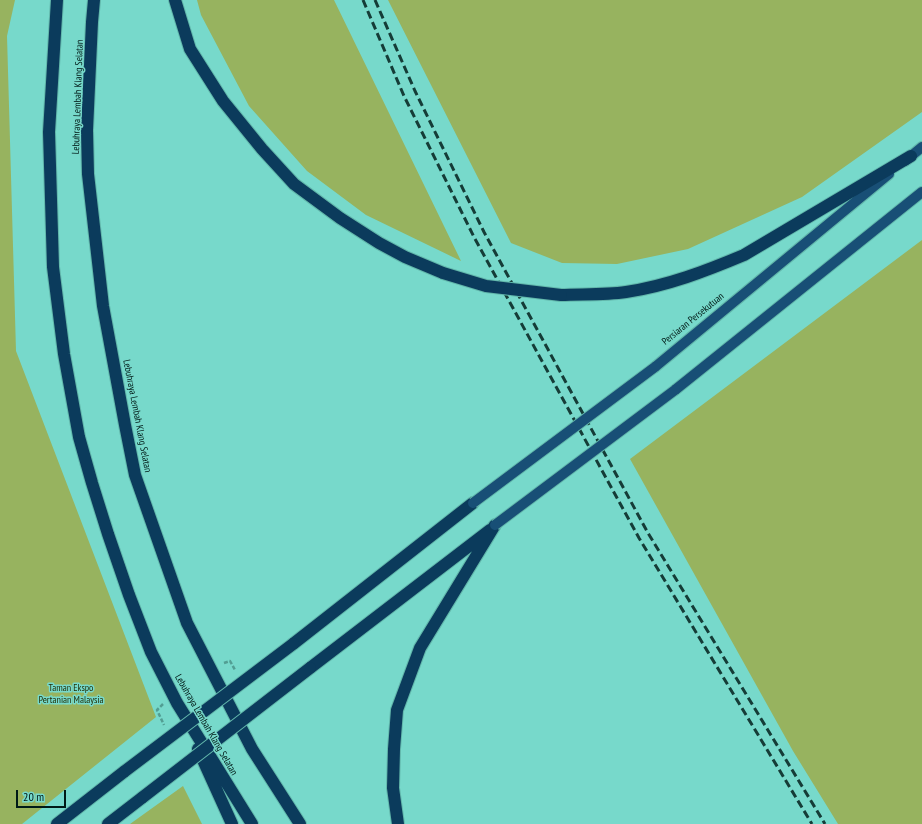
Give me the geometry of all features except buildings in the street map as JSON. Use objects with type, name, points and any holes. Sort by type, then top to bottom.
[{"type":"highway","name":"Lebuhraya Lembah Klang Selatan","points":[[57,0],[49,132],[53,266],[64,354],[79,437],[94,490],[134,609],[151,652],[177,704],[252,824]]},
{"type":"highway","name":"Lebuhraya Lembah Klang Selatan","points":[[94,0],[87,130],[88,174],[103,306],[135,475],[187,623],[252,749],[300,824]]},
{"type":"highway","points":[[175,0],[190,49],[223,101],[262,150],[294,184],[340,218],[379,243],[405,257],[444,273],[486,286],[561,295],[625,292],[673,281],[744,255],[911,156]]},
{"type":"highway","points":[[57,824],[124,771],[293,644],[473,503]]},
{"type":"highway","points":[[108,824],[495,525]]},
{"type":"highway","points":[[398,824],[393,788],[397,710],[420,648],[495,525]]},
{"type":"highway","points":[[177,704],[232,824]]},
{"type":"main road","name":"Persiaran Persekutuan","points":[[473,503],[655,367],[922,147]]},
{"type":"main road","points":[[495,525],[675,390],[922,192]]},
{"type":"green space","name":"Taman Ekspo Pertanian Malaysia","points":[[0,0],[15,0],[7,36],[16,351],[156,717],[22,824],[0,824]]},
{"type":"green space","points":[[197,0],[334,0],[461,261],[366,215],[307,171],[249,106],[201,15]]},
{"type":"green space","points":[[388,0],[922,0],[922,112],[802,197],[688,249],[617,264],[562,263],[511,243]]},
{"type":"green space","points":[[922,240],[922,824],[838,824],[793,751],[630,459]]},
{"type":"green space","points":[[183,786],[202,824],[130,824]]},
{"type":"railway","points":[[363,0],[404,96],[474,237],[639,538],[812,824]]},
{"type":"railway","points":[[375,0],[415,91],[484,232],[648,533],[825,824]]}]
